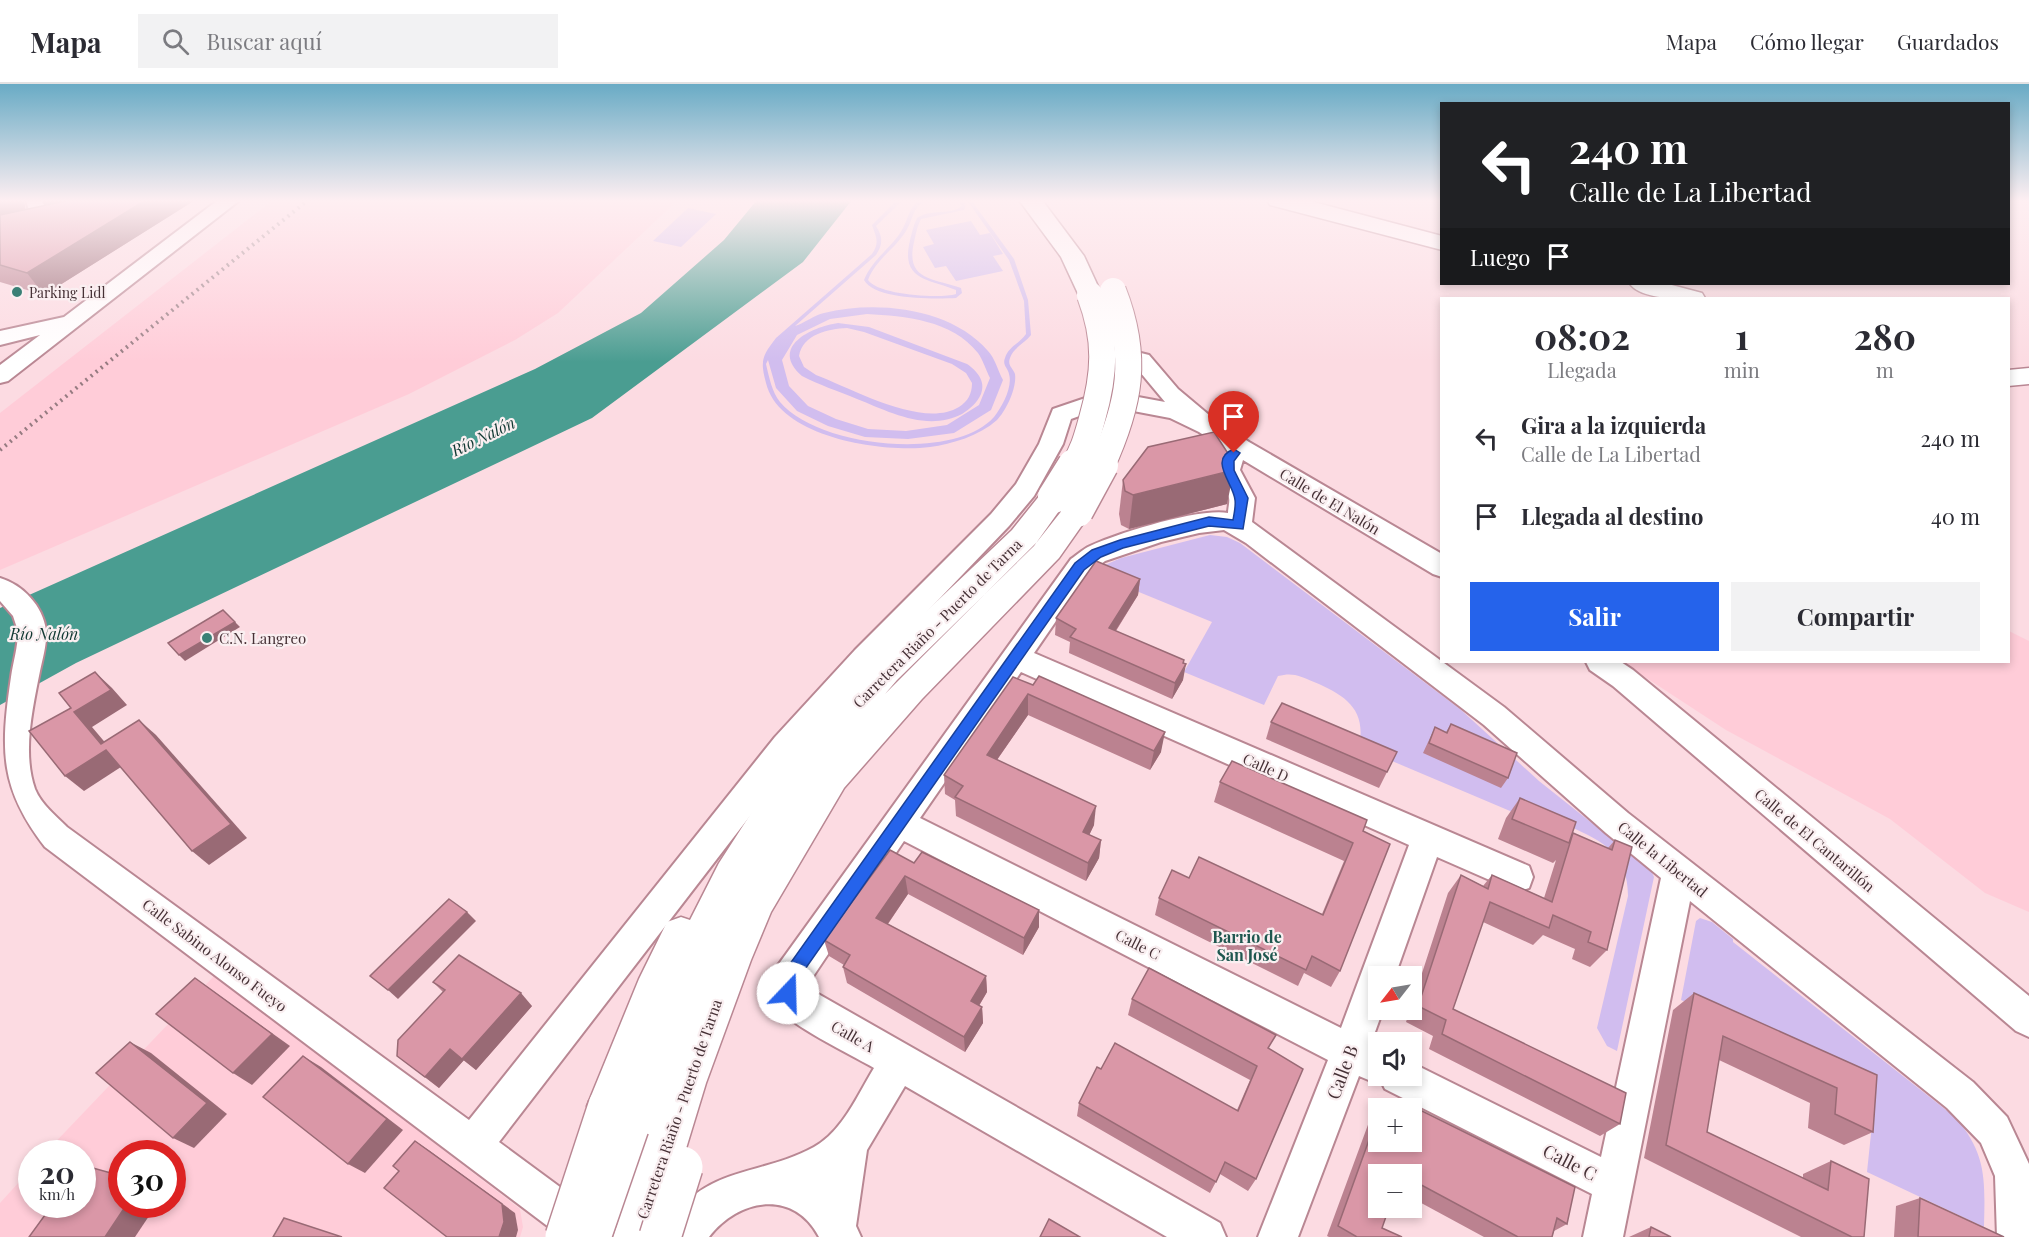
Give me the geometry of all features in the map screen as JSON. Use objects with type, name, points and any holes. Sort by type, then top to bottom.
[{"type":"main road","name":"Carretera Riaño - Puerto de Tarna","points":[[1070,254],[1101,279]]},
{"type":"main road","name":"Carretera Riaño - Puerto de Tarna","points":[[636,1237],[658,1043],[702,937],[744,888],[831,777],[910,688],[1048,550],[1066,504],[1104,464],[1122,420],[1130,366],[1125,323],[1101,279],[1094,254]]},
{"type":"main road","points":[[1646,285],[1690,297]]},
{"type":"main road","points":[[2010,378],[2029,376]]},
{"type":"main road","points":[[566,1237],[646,1137],[740,975],[744,888]]},
{"type":"main road","name":"Carretera Riaño - Puerto de Tarna","points":[[590,1237],[646,1137]]},
{"type":"main road","points":[[646,1137],[678,1233]]},
{"type":"street","points":[[0,376],[16,343],[73,320],[160,254]]},
{"type":"street","name":"Calle de El Nalón","points":[[1141,360],[1170,394],[1206,426],[1440,566]]},
{"type":"street","points":[[473,1145],[786,746],[865,658],[1000,520],[1025,490],[1051,444],[1061,414],[1106,398],[1173,411],[1189,416],[1206,426]]},
{"type":"street","points":[[1239,526],[1242,498],[1228,470],[1228,461],[1240,448]]},
{"type":"street","name":"Calle A","points":[[1206,1237],[796,1003],[788,993],[788,980],[1080,566],[1096,553],[1209,521],[1224,521],[1239,526]]},
{"type":"street","name":"Calle la Libertad","points":[[1239,526],[1298,567],[1494,716],[1617,823],[1960,1095],[1994,1130],[2014,1175],[2017,1237]]},
{"type":"street","name":"Calle Sabino Alonso Fueyo","points":[[1,588],[21,604],[31,626],[31,646],[20,705],[15,752],[19,787],[36,817],[56,837],[596,1237]]},
{"type":"street","name":"Calle D","points":[[1014,657],[1517,877]]},
{"type":"street","name":"Calle de El Cantarillón","points":[[1601,663],[1623,678],[2029,1019]]},
{"type":"street","name":"Calle C","points":[[898,822],[1364,1059]]},
{"type":"street","name":"Calle B","points":[[1278,1237],[1364,1059],[1428,838]]},
{"type":"street","points":[[1603,1237],[1679,872]]},
{"type":"street","points":[[839,1231],[843,1172],[849,1144],[899,1062]]},
{"type":"street","name":"Calle C","points":[[1418,1086],[1614,1184]]},
{"type":"street","points":[[654,1237],[678,1233],[716,1201],[745,1187],[775,1183],[829,1160],[849,1144]]},
{"type":"street","points":[[775,1183],[800,1190],[821,1204],[839,1231]]},
{"type":"shaded area","points":[[204,254],[621,254],[558,313],[515,340],[409,394],[0,570],[0,413]]},
{"type":"shaded area","points":[[872,254],[877,254],[795,326],[824,313],[867,307],[912,311],[954,325],[973,336],[995,361],[1003,380],[991,410],[954,433],[908,439],[865,437],[828,426],[797,411],[776,388],[768,360],[766,364],[771,384],[780,402],[798,417],[823,430],[886,443],[918,444],[949,440],[975,431],[994,417],[1003,402],[1010,379],[1004,363],[1005,358],[1026,334],[1024,301],[1005,254],[1010,254],[1028,300],[1031,335],[1010,358],[1009,363],[1015,374],[1013,392],[1000,416],[990,426],[974,435],[947,444],[910,448],[886,447],[835,438],[811,429],[790,417],[775,402],[766,383],[763,369],[768,350],[776,338]],"holes":[[[867,314],[912,319],[941,327],[967,342],[980,356],[990,378],[979,405],[947,425],[906,431],[868,429],[836,419],[808,406],[789,386],[782,360],[797,335],[830,319]]]},
{"type":"shaded area","points":[[882,254],[887,254],[868,280],[884,289],[924,296],[956,294],[956,290],[929,281],[914,272],[908,257],[908,254],[912,254],[914,264],[924,276],[961,288],[962,293],[956,298],[892,295],[870,287],[864,280],[872,265]]},
{"type":"shaded area","points":[[927,254],[1003,254],[993,256],[1003,271],[956,281],[946,266],[935,268]]},
{"type":"shaded area","points":[[838,323],[869,327],[967,364],[980,377],[981,394],[973,406],[962,414],[949,419],[922,421],[895,414],[815,382],[802,376],[793,366],[790,356],[798,340],[827,325]],"holes":[[[847,328],[952,364],[966,373],[972,383],[969,397],[959,407],[944,413],[908,410],[868,397],[816,375],[804,367],[799,356],[801,349],[817,334]]]},
{"type":"shaded area","points":[[1210,535],[1227,537],[1240,543],[1460,709],[1539,781],[1651,870],[1654,877],[1617,1051],[1607,1046],[1597,1028],[1628,896],[1624,870],[1612,851],[1569,826],[1564,834],[1359,747],[1360,723],[1351,705],[1335,692],[1305,678],[1292,675],[1278,676],[1264,705],[1184,672],[1212,622],[1095,574],[1105,565],[1121,558]]},
{"type":"shaded area","points":[[2010,632],[2029,641],[2029,912],[1985,893],[1890,819],[1726,730],[1624,663],[2010,663]]},
{"type":"shaded area","points":[[1700,918],[1712,922],[1733,939],[1733,942],[1955,1117],[1979,1156],[1984,1181],[1984,1227],[1867,1172],[1876,1086],[1681,1000],[1696,921]]},
{"type":"shaded area","points":[[215,975],[520,1209],[523,1227],[520,1237],[0,1237],[0,1203],[18,1183],[18,1218],[96,1218],[96,1140],[57,1140]]},
{"type":"water","name":"Río Nalón","points":[[708,254],[809,254],[803,262],[592,418],[76,663],[0,705],[0,608],[535,369],[641,313]]},
{"type":"building","points":[[0,254],[58,254],[27,273],[0,265]]},
{"type":"building","points":[[1214,432],[1233,461],[1234,470],[1133,495],[1125,491],[1123,480],[1148,447]]},
{"type":"building","points":[[1096,561],[1140,579],[1109,628],[1184,660],[1183,663],[1186,664],[1175,683],[1070,637],[1076,629],[1056,618]]},
{"type":"building","points":[[223,610],[235,622],[179,655],[168,643]]},
{"type":"building","points":[[95,672],[111,690],[74,712],[101,744],[139,720],[231,824],[192,851],[106,750],[65,776],[29,731],[71,708],[59,693]]},
{"type":"building","points":[[1039,676],[1165,732],[1154,751],[1028,694],[987,755],[1096,806],[1083,832],[1101,840],[1088,863],[955,797],[963,786],[944,775],[1013,677],[1033,685]]},
{"type":"building","points":[[1282,703],[1397,752],[1387,772],[1271,722]]},
{"type":"building","points":[[1451,724],[1517,753],[1508,778],[1429,743],[1435,727],[1447,733]]},
{"type":"building","points":[[1232,761],[1367,820],[1363,831],[1390,844],[1340,971],[1312,956],[1306,970],[1159,898],[1172,870],[1189,878],[1199,857],[1323,915],[1353,843],[1220,782]]},
{"type":"building","points":[[1520,798],[1576,822],[1569,843],[1512,819]]},
{"type":"building","points":[[1573,833],[1612,850],[1615,840],[1632,847],[1607,950],[1588,942],[1591,932],[1553,915],[1549,928],[1490,902],[1453,1009],[1626,1093],[1620,1124],[1442,1034],[1446,1020],[1422,1008],[1422,994],[1461,875],[1488,889],[1492,875],[1552,902]]},
{"type":"building","points":[[890,850],[914,863],[922,852],[1039,910],[1024,938],[905,876],[876,918],[986,976],[971,1001],[982,1007],[964,1037],[843,967],[850,955],[824,940]]},
{"type":"building","points":[[449,899],[467,912],[388,990],[370,976]]},
{"type":"building","points":[[459,955],[521,993],[462,1059],[450,1049],[425,1077],[397,1056],[398,1040],[445,990],[433,982]]},
{"type":"building","points":[[1149,968],[1276,1035],[1268,1048],[1303,1069],[1256,1179],[1225,1162],[1216,1182],[1079,1103],[1097,1067],[1101,1069],[1115,1043],[1238,1111],[1257,1066],[1132,999]]},
{"type":"building","points":[[195,978],[272,1034],[233,1073],[156,1014]]},
{"type":"building","points":[[1694,993],[1877,1075],[1873,1132],[1835,1114],[1837,1088],[1723,1036],[1707,1132],[1828,1190],[1831,1161],[1869,1179],[1864,1237],[1852,1237],[1666,1145]]},
{"type":"building","points":[[130,1042],[207,1103],[173,1138],[96,1073]]},
{"type":"building","points":[[303,1056],[387,1119],[348,1164],[263,1097]]},
{"type":"building","points":[[1422,1111],[1575,1187],[1567,1224],[1557,1218],[1552,1237],[1518,1237],[1422,1185],[1422,1164],[1368,1164],[1368,1218],[1386,1218],[1382,1228],[1402,1237],[1357,1237],[1338,1226],[1368,1143],[1368,1152],[1422,1152]]},
{"type":"building","points":[[415,1141],[502,1204],[504,1222],[499,1237],[447,1237],[384,1188],[399,1171],[393,1166]]},
{"type":"building","points":[[96,1169],[108,1172],[108,1218],[118,1218],[105,1237],[29,1237],[43,1218],[96,1218]]},
{"type":"building","points":[[1920,1198],[2004,1237],[1918,1237]]},
{"type":"building","points":[[284,1218],[342,1237],[273,1237]]},
{"type":"building","points":[[1049,1219],[1080,1237],[1040,1237]]},
{"type":"building","points":[[1651,1227],[1671,1237],[1649,1237]]},
{"type":"railway","points":[[0,450],[242,254]]},
{"type":"place","name":"Parking Lidl","points":[[17,292]]},
{"type":"place","name":"C.N. Langreo","points":[[207,638]]},
{"type":"district","name":"Barrio de San José","points":[[1247,945]]},
{"type":"route","points":[[788,993],[788,980],[1080,566],[1096,553],[1209,521],[1224,521],[1239,526],[1242,498],[1228,470],[1228,461],[1234,453]]}]
